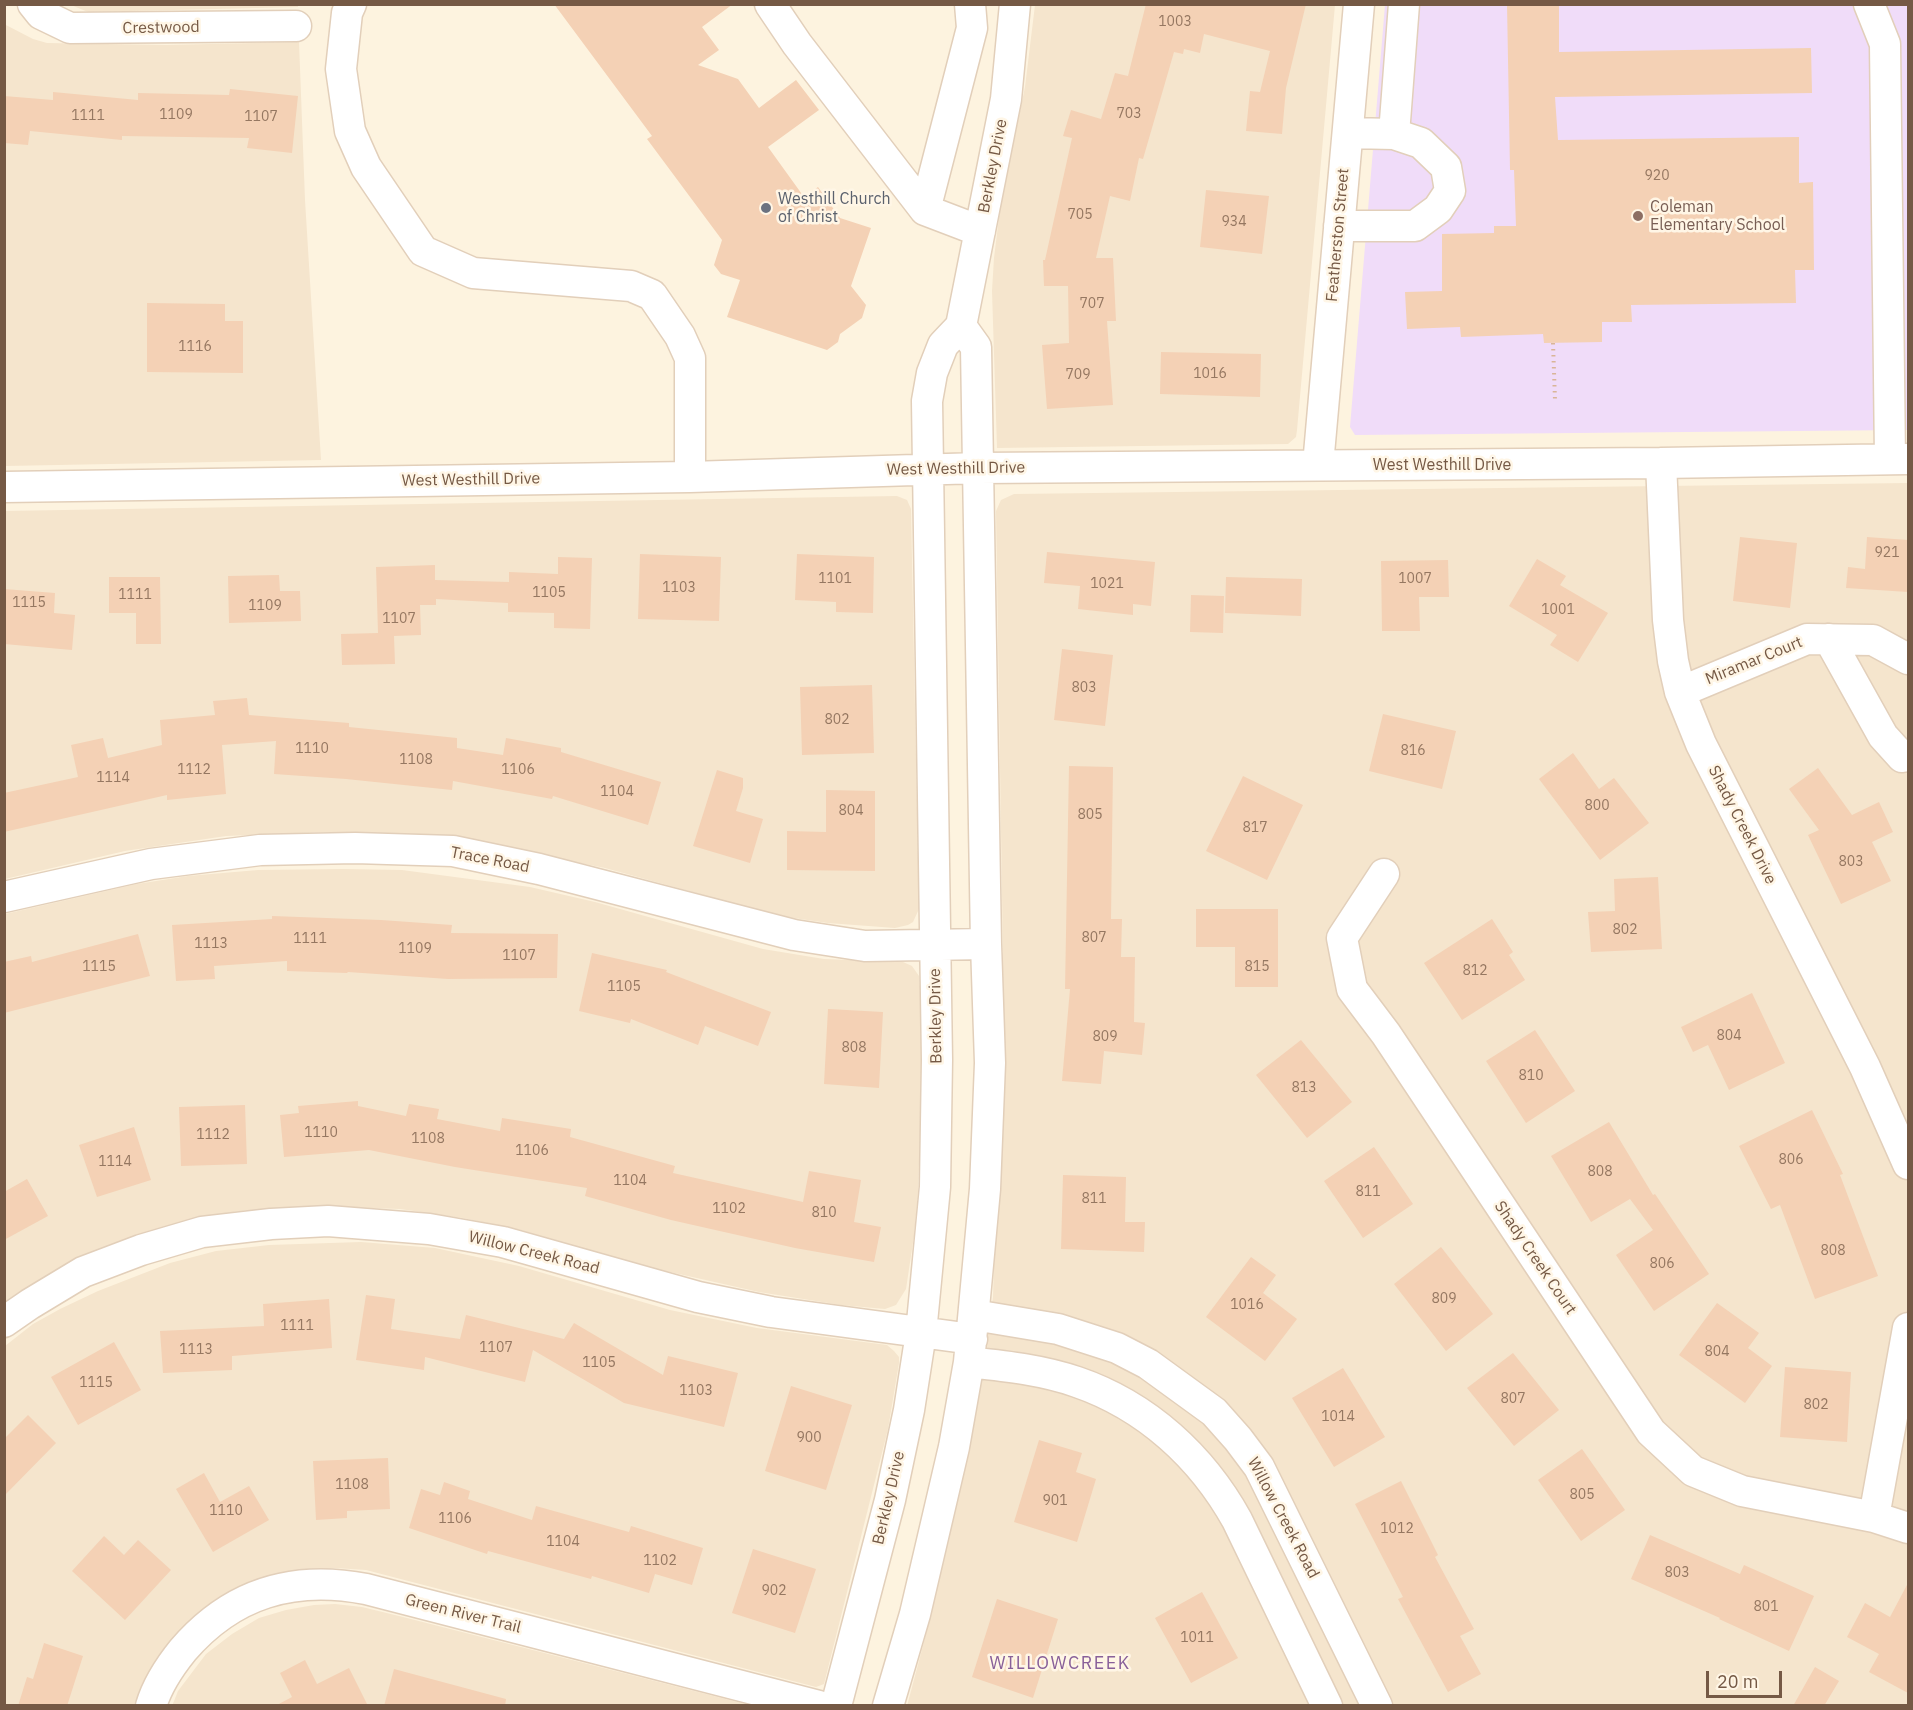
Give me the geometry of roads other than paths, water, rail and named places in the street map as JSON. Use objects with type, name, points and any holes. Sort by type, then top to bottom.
[{"type":"street","name":"Crestwood","points":[[33,4],[41,14],[70,28],[296,26]]},
{"type":"street","points":[[351,4],[346,13],[341,69],[350,131],[366,167],[423,251],[473,273],[631,286],[652,295],[680,336],[690,358],[690,477]]},
{"type":"street","points":[[770,4],[797,44],[925,210],[980,231]]},
{"type":"street","points":[[925,210],[972,28],[970,4]]},
{"type":"street","name":"Berkley Drive","points":[[836,1706],[890,1500],[909,1410],[921,1333],[935,1187],[937,1060],[927,401],[932,374],[943,345],[961,326],[1006,99],[1015,4]]},
{"type":"street","name":"Featherston Street","points":[[1318,465],[1359,4]]},
{"type":"street","points":[[1394,134],[1404,4]]},
{"type":"street","points":[[1869,4],[1885,44],[1898,178],[1899,459]]},
{"type":"street","points":[[1339,226],[1414,226],[1438,209],[1450,191],[1446,167],[1421,143],[1394,134],[1348,133]]},
{"type":"street","points":[[888,1706],[915,1614],[954,1447],[972,1339],[986,1189],[989,1073],[980,468],[976,347],[961,326]]},
{"type":"street","name":"West Westhill Drive","points":[[4,487],[690,477],[980,468],[1899,459]]},
{"type":"street","name":"Shady Creek Drive","points":[[1661,463],[1668,620],[1680,692],[1701,744],[1865,1067],[1908,1164]]},
{"type":"street","points":[[1818,639],[1883,736],[1902,757],[1908,756]]},
{"type":"street","name":"Miramar Court","points":[[1680,692],[1818,639],[1873,640],[1908,658]]},
{"type":"street","name":"Trace Road","points":[[4,897],[151,864],[260,850],[355,848],[453,851],[539,869],[794,935],[865,946],[986,944]]},
{"type":"street","name":"Shady Creek Court","points":[[1384,874],[1342,938],[1352,989],[1386,1034],[1651,1432],[1693,1471],[1742,1491],[1874,1517]]},
{"type":"street","name":"Willow Creek Road","points":[[4,1322],[83,1272],[141,1250],[202,1232],[271,1224],[328,1221],[429,1228],[503,1242],[698,1297],[771,1312],[972,1339],[1058,1329],[1117,1348],[1148,1364],[1214,1412],[1238,1439],[1259,1467],[1377,1706]]},
{"type":"street","points":[[1908,1328],[1874,1517],[1908,1528]]},
{"type":"street","name":"Willow Creek Road","points":[[972,1339],[1015,1368],[1076,1382],[1109,1395],[1136,1411],[1184,1448],[1222,1492],[1327,1706]]},
{"type":"street","name":"Green River Trail","points":[[151,1706],[175,1660],[197,1634],[227,1610],[259,1594],[292,1585],[340,1584],[819,1706]]},
{"type":"place","name":"Westhill Church of Christ","points":[[766,208]]},
{"type":"place","name":"Coleman Elementary School","points":[[1638,216]]},
{"type":"district","name":"WILLOWCREEK","points":[[1060,1664]]}]
